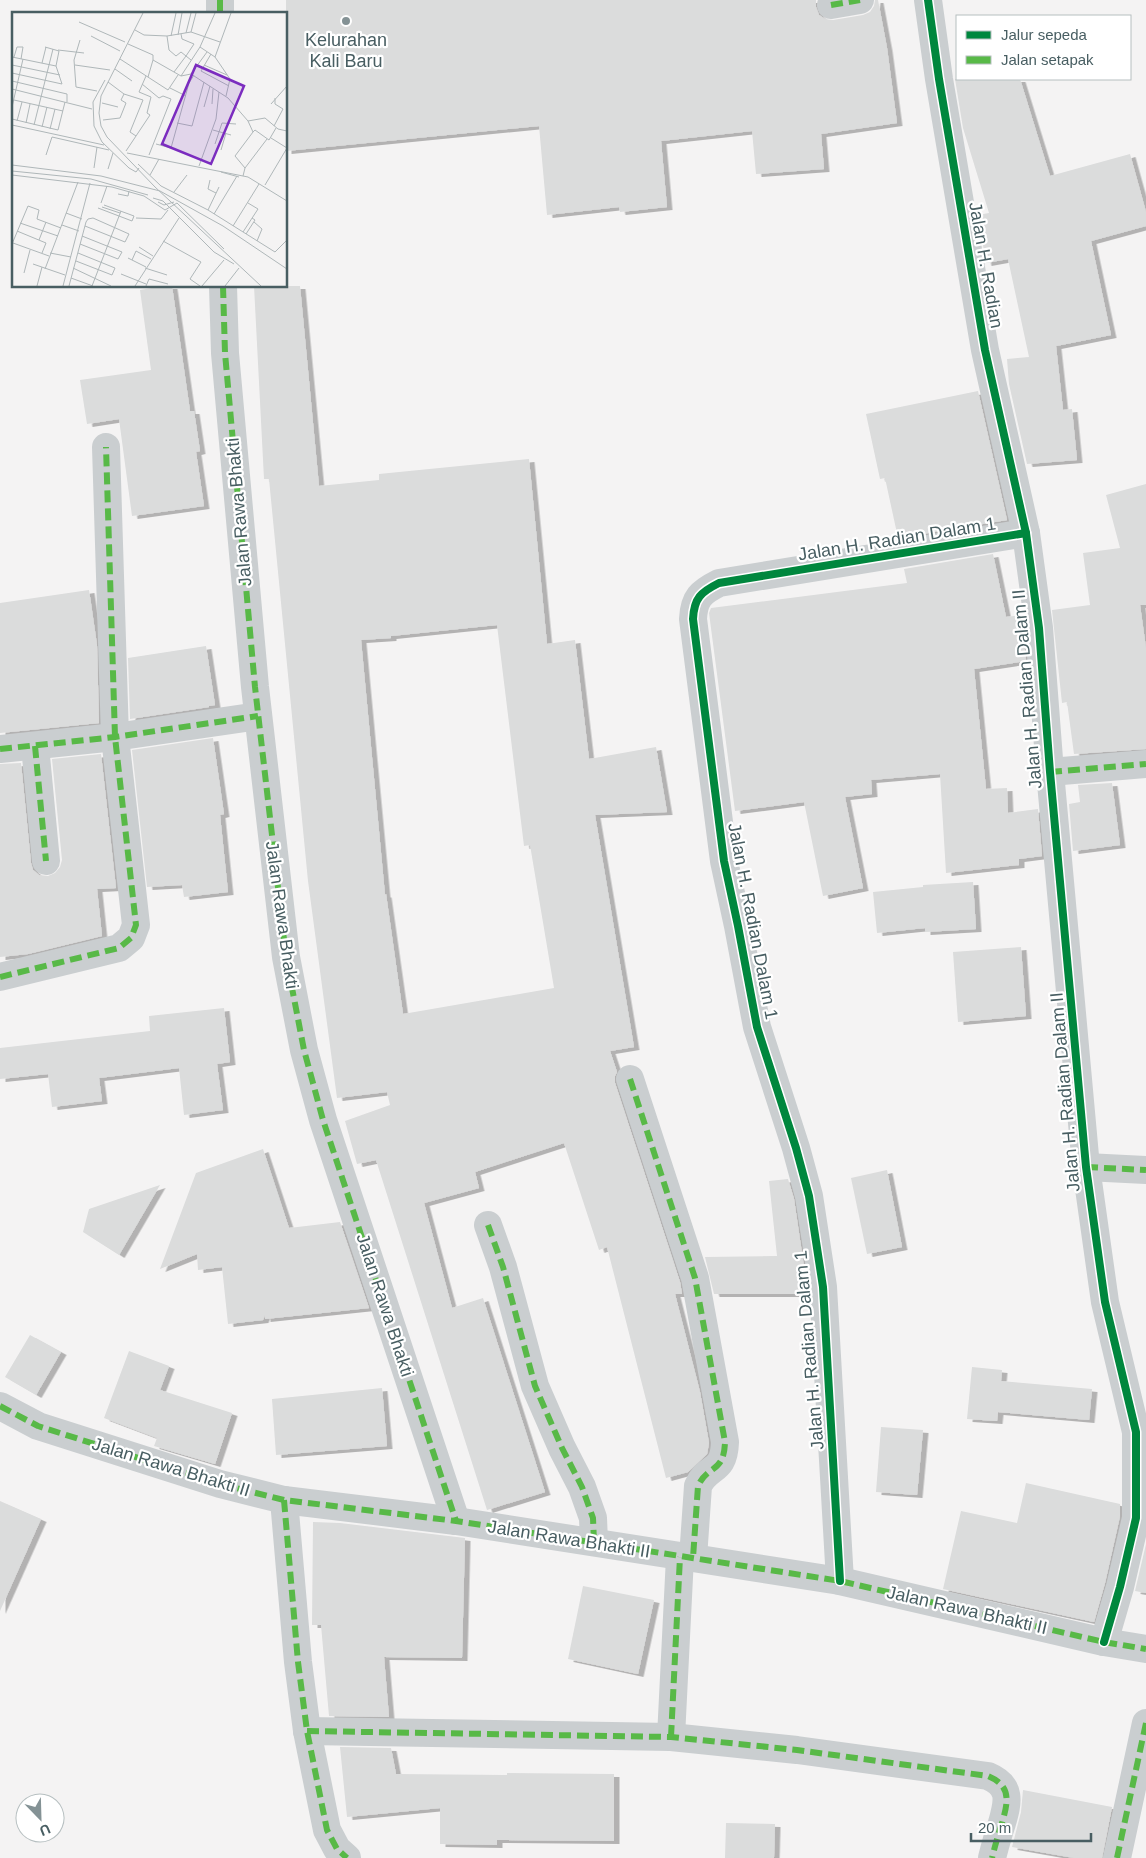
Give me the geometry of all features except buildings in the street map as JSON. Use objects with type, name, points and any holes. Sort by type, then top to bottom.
[{"type":"street","points":[[830,6],[860,0]]},
{"type":"street","name":"Jalan H. Radian","points":[[928,0],[939,79],[985,350],[1026,533]]},
{"type":"street","name":"Jalan Rawa Bhakti","points":[[223,288],[225,353],[258,716],[286,957],[304,1050],[323,1120],[456,1520]]},
{"type":"street","points":[[0,978],[119,948],[126,944],[134,932],[136,924],[115,737],[106,447]]},
{"type":"street","name":"Jalan H. Radian Dalam II","points":[[1026,533],[1039,628],[1050,772],[1086,1167],[1105,1302],[1136,1432],[1136,1518],[1120,1587],[1104,1642]]},
{"type":"street","name":"Jalan H. Radian Dalam 1","points":[[840,1581],[823,1287],[809,1196],[796,1148],[757,1027],[724,861],[693,619],[694,608],[704,590],[719,583],[1026,533]]},
{"type":"street","points":[[0,749],[115,737],[258,716]]},
{"type":"street","points":[[35,746],[46,861]]},
{"type":"street","points":[[1050,772],[1146,764]]},
{"type":"street","points":[[630,1079],[695,1278],[725,1442],[723,1461],[717,1468],[702,1478],[698,1486],[687,1557],[671,1737]]},
{"type":"street","points":[[1086,1167],[1146,1170]]},
{"type":"street","points":[[488,1225],[503,1267],[535,1386],[562,1448],[582,1486],[593,1518],[594,1542]]},
{"type":"street","name":"Jalan Rawa Bhakti II","points":[[0,1406],[38,1426],[239,1490],[278,1498],[456,1520],[840,1581],[1104,1642],[1146,1649]]},
{"type":"street","points":[[278,1498],[307,1731],[327,1830],[337,1848],[347,1858]]},
{"type":"street","points":[[1117,1858],[1146,1723]]},
{"type":"street","points":[[307,1731],[671,1737],[797,1750],[988,1776],[1002,1785],[1008,1802],[992,1858]]},
{"type":"marked path","points":[[220,0],[220,12]]},
{"type":"marked path","points":[[831,5],[860,0]]},
{"type":"marked path","points":[[223,288],[225,353],[255,687],[286,957],[304,1050],[323,1120],[456,1521]]},
{"type":"marked path","points":[[0,977],[119,948],[131,938],[136,925],[115,737],[106,447]]},
{"type":"marked path","points":[[0,749],[115,737],[258,716]]},
{"type":"marked path","points":[[35,746],[46,861]]},
{"type":"marked path","points":[[1050,772],[1146,764]]},
{"type":"marked path","points":[[630,1079],[695,1278],[725,1442],[724,1452],[719,1464],[706,1474],[698,1486],[693,1558]]},
{"type":"marked path","points":[[1086,1167],[1146,1170]]},
{"type":"marked path","points":[[488,1225],[503,1267],[535,1386],[562,1448],[582,1487],[593,1518],[594,1542]]},
{"type":"marked path","points":[[0,1406],[38,1426],[220,1484],[284,1500],[456,1521],[840,1581],[1104,1642],[1146,1649]]},
{"type":"marked path","points":[[284,1500],[298,1662],[307,1731],[327,1830],[337,1849],[347,1858]]},
{"type":"marked path","points":[[671,1737],[680,1557]]},
{"type":"marked path","points":[[1117,1858],[1146,1723]]},
{"type":"marked path","points":[[307,1731],[671,1737],[797,1750],[988,1776],[996,1780],[1005,1790],[1007,1802],[992,1858]]},
{"type":"cycle path","points":[[928,0],[939,79],[985,350],[1026,533],[1039,628],[1050,772],[1086,1167],[1105,1302],[1136,1432],[1136,1518],[1120,1587],[1104,1642]]},
{"type":"cycle path","points":[[840,1581],[823,1287],[809,1196],[796,1148],[757,1027],[724,861],[693,619],[695,606],[700,596],[707,589],[719,583],[1026,533]]},
{"type":"place","name":"Kelurahan Kali Baru","points":[[346,21]]}]
